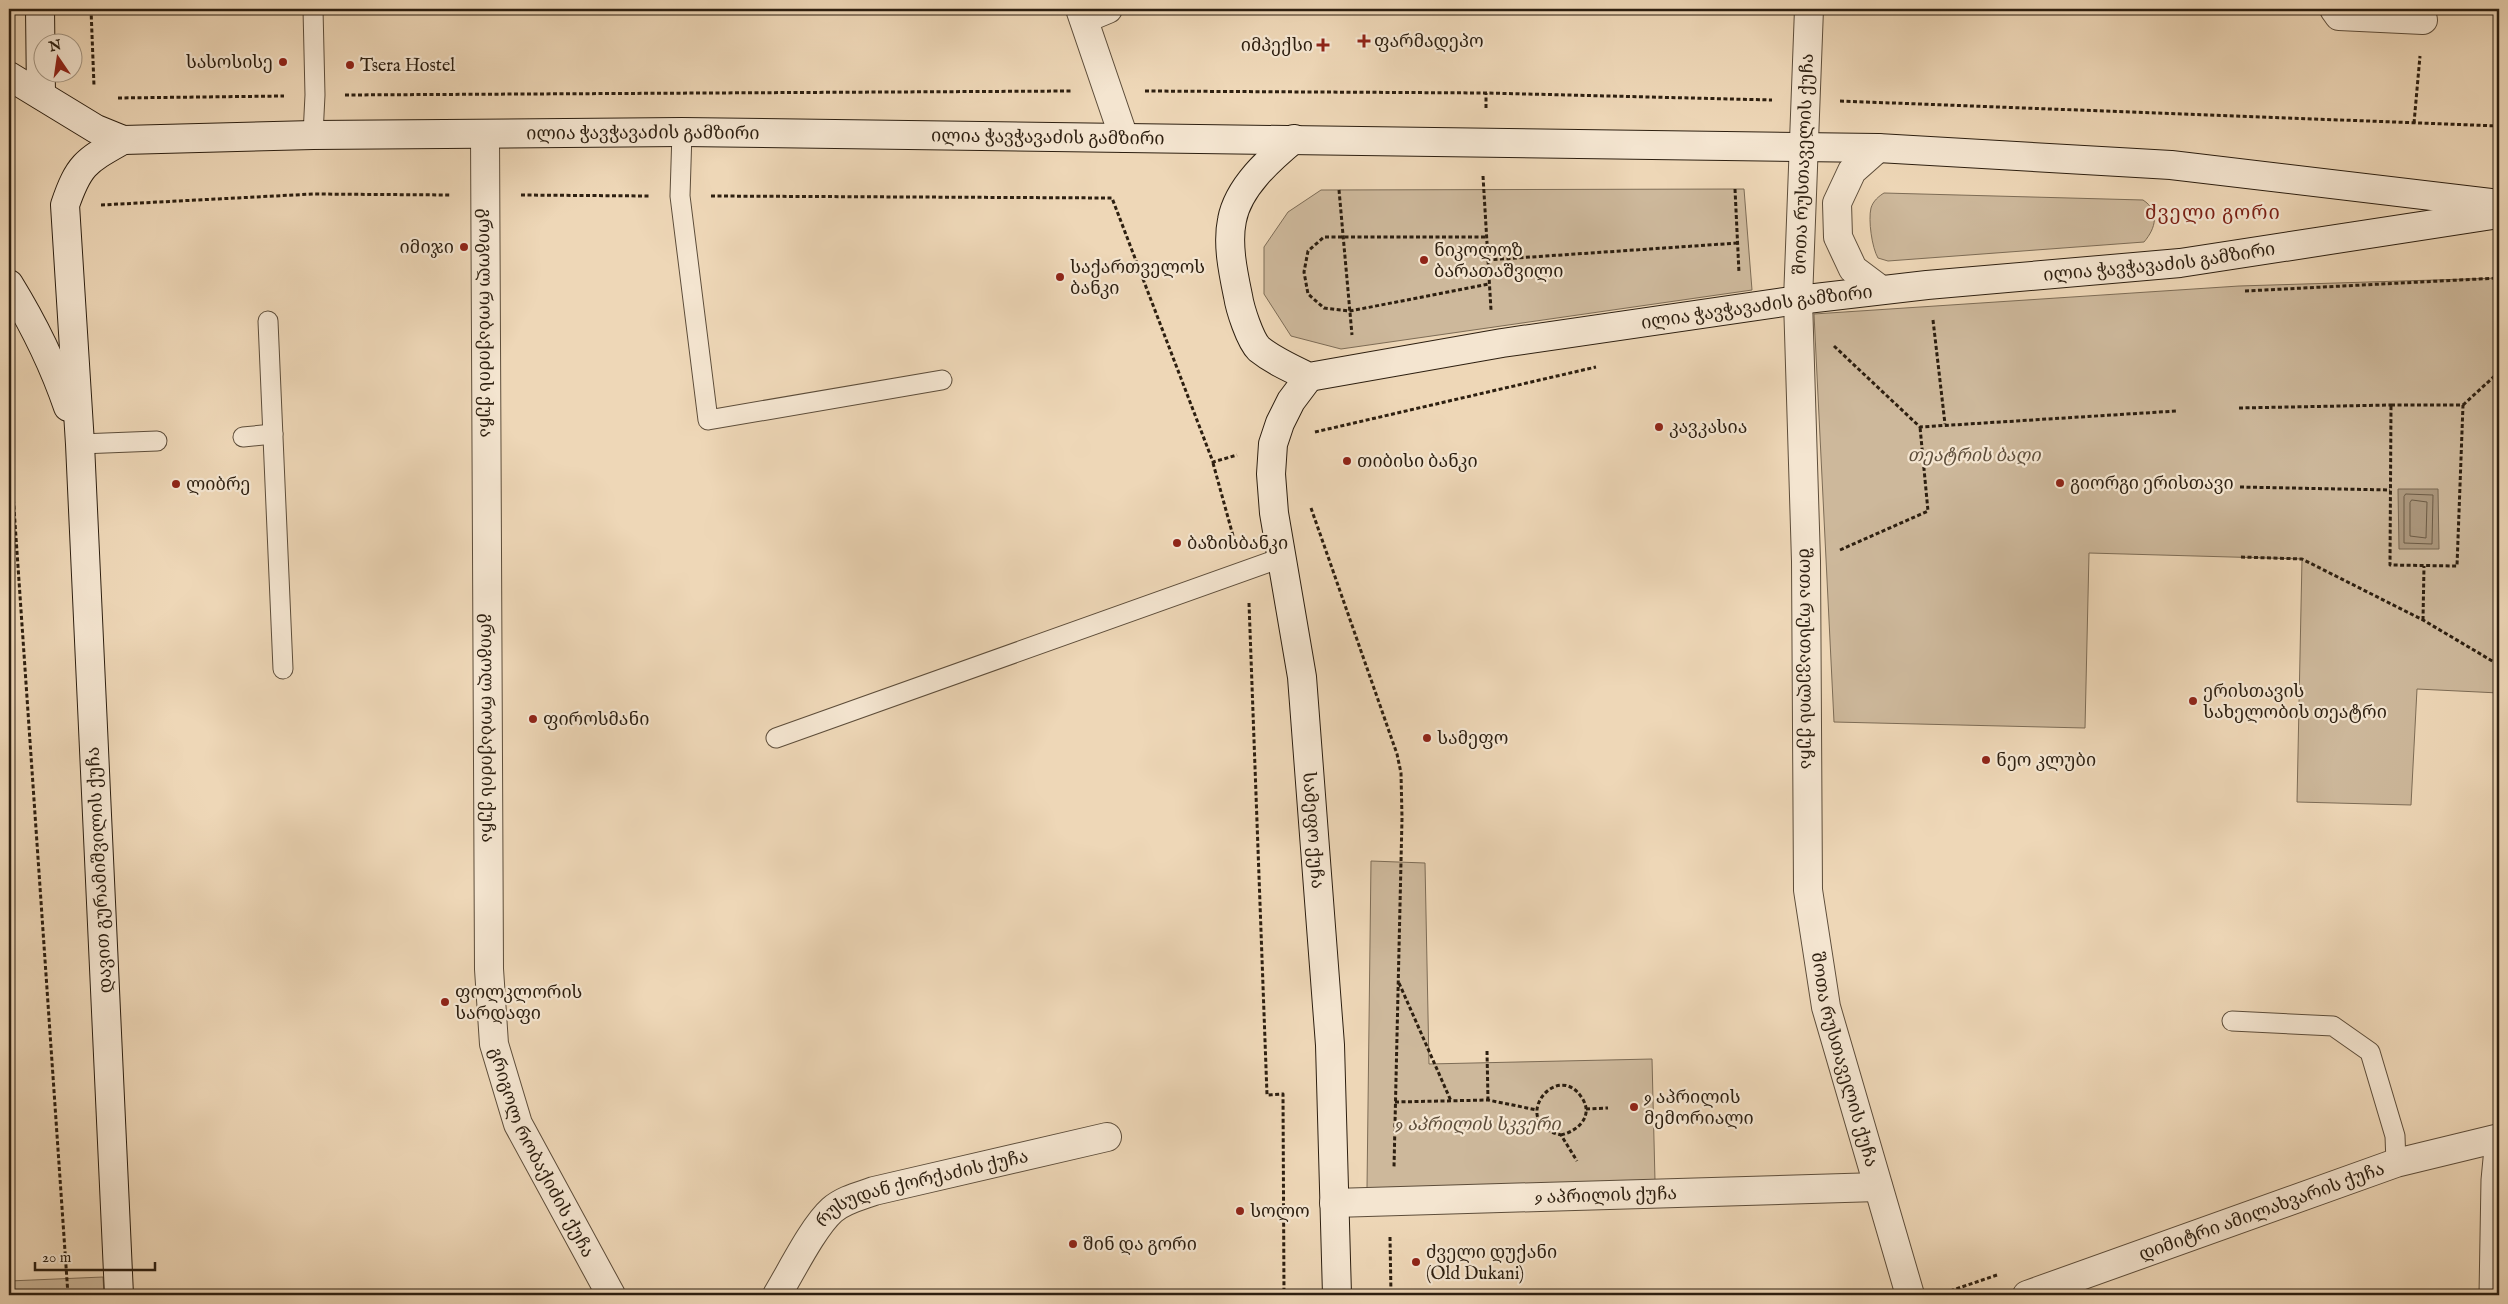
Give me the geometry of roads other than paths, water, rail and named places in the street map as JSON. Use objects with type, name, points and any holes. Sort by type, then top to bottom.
[{"type":"main road","points":[[40,9],[42,95]]},
{"type":"main road","name":"შოთა რუსთაველის ქუჩა","points":[[1809,9],[1802,147],[1798,300],[1806,561],[1808,890],[1826,1007],[1910,1295]]},
{"type":"main road","points":[[2334,9],[2339,16],[2423,20]]},
{"type":"main road","points":[[1091,12],[1108,90],[1124,138]]},
{"type":"main road","name":"ილია ჭავჭავაძის გამზირი","points":[[9,76],[96,129],[124,140],[313,135],[682,132],[1878,148],[2171,165],[2499,204]]},
{"type":"main road","name":"გრიგოლ რობაქიძის ქუჩა","points":[[485,134],[489,969],[494,1044],[518,1124],[611,1295]]},
{"type":"main road","points":[[1294,139],[1267,161],[1247,186],[1232,219],[1232,262],[1240,310],[1258,347],[1282,364],[1309,377]]},
{"type":"main road","name":"დავით გურამიშვილის ქუჩა","points":[[119,1295],[80,444],[65,205],[75,177],[92,158],[124,140]]},
{"type":"main road","points":[[1878,148],[1852,171],[1837,203],[1838,237],[1853,269],[1881,290]]},
{"type":"main road","name":"ილია ჭავჭავაძის გამზირი","points":[[1309,377],[1502,343],[1798,300],[1881,290],[2180,262],[2499,214]]},
{"type":"main road","name":"დავით გურამიშვილის ქუჩა","points":[[9,284],[30,319],[57,373],[80,444]]},
{"type":"main road","name":"სამეფო ქუჩა","points":[[1309,377],[1291,401],[1280,423],[1273,444],[1271,474],[1274,513],[1303,697],[1330,1044],[1337,1295]]},
{"type":"main road","name":"რუსუდან ქორქაძის ქუჩა","points":[[777,1295],[823,1220],[832,1209],[848,1200],[874,1191],[1107,1137]]},
{"type":"main road","name":"დიმიტრი ამილახვარის ქუჩა","points":[[2027,1295],[2396,1163],[2497,1138]]},
{"type":"main road","name":"9 აპრილის ქუჩა","points":[[1334,1203],[1876,1180]]},
{"type":"lane","points":[[313,9],[315,95],[313,135]]},
{"type":"lane","points":[[682,132],[680,196],[708,420],[942,380]]},
{"type":"lane","points":[[268,321],[283,669]]},
{"type":"lane","points":[[242,437],[273,434]]},
{"type":"lane","points":[[80,444],[156,441]]},
{"type":"lane","points":[[776,738],[1281,558]]},
{"type":"lane","points":[[2232,1021],[2333,1026],[2370,1052],[2395,1136],[2396,1163]]},
{"type":"lane","points":[[2490,1295],[2491,1180],[2497,1138]]},
{"type":"water","points":[[2398,489],[2438,489],[2439,549],[2399,549]]},
{"type":"place","name":"ფარმადეპო","points":[[1364,41]]},
{"type":"place","name":"იმპექსი","points":[[1323,45]]},
{"type":"place","name":"სასოსისე","points":[[283,62]]},
{"type":"place","name":"Tsera Hostel","points":[[350,65]]},
{"type":"place","name":"იმიჯი","points":[[464,247]]},
{"type":"place","name":"ნიკოლოზ ბარათაშვილი","points":[[1424,260]]},
{"type":"place","name":"საქართველოს ბანკი","points":[[1060,277]]},
{"type":"place","name":"კავკასია","points":[[1659,427]]},
{"type":"place","name":"თიბისი ბანკი","points":[[1347,461]]},
{"type":"place","name":"გიორგი ერისთავი","points":[[2060,483]]},
{"type":"place","name":"ლიბრე","points":[[176,484]]},
{"type":"place","name":"ბაზისბანკი","points":[[1177,543]]},
{"type":"place","name":"ერისთავის სახელობის თეატრი","points":[[2193,701]]},
{"type":"place","name":"ფიროსმანი","points":[[533,719]]},
{"type":"place","name":"სამეფო","points":[[1427,738]]},
{"type":"place","name":"ნეო კლუბი","points":[[1986,760]]},
{"type":"place","name":"ფოლკლორის სარდაფი","points":[[445,1002]]},
{"type":"place","name":"9 აპრილის მემორიალი","points":[[1634,1107]]},
{"type":"place","name":"სოლო","points":[[1240,1211]]},
{"type":"place","name":"შინ და გორი","points":[[1073,1244]]},
{"type":"place","name":"ძველი დუქანი (Old Dukani)","points":[[1416,1262]]},
{"type":"district","name":"ძველი გორი","points":[[2213,212]]},
{"type":"park label","name":"თეატრის ბაღი","points":[[1974,455]]},
{"type":"park label","name":"9 აპრილის სკვერი","points":[[1478,1124]]}]
